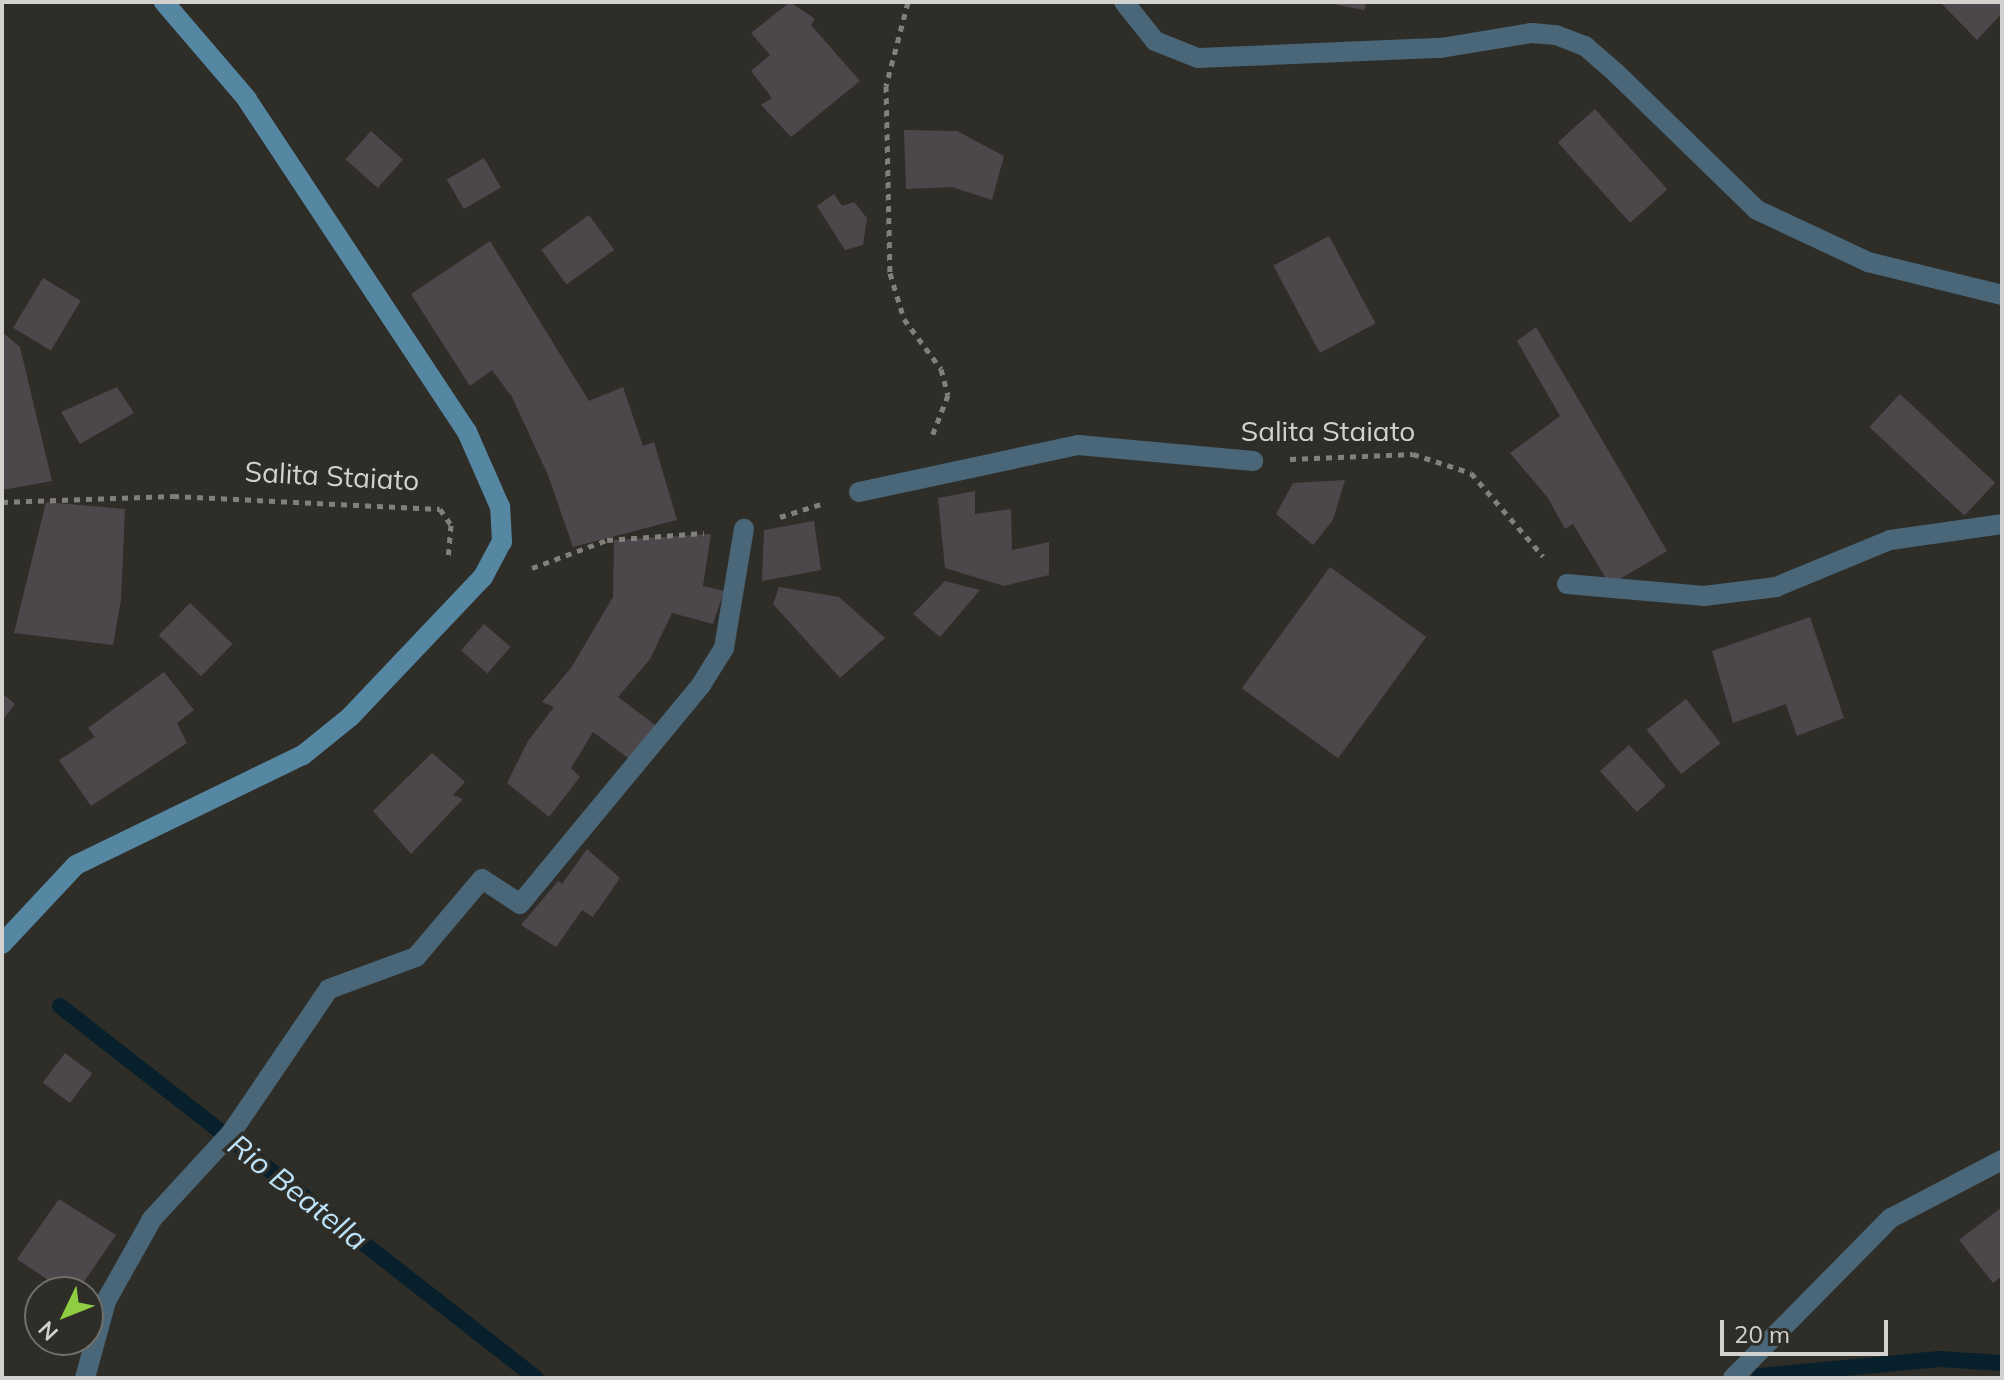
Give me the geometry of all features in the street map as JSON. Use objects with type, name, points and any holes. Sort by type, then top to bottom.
[{"type":"main road","points":[[2,944],[76,865],[303,755],[350,717],[483,577],[502,542],[500,507],[467,432],[247,99],[164,2]]},
{"type":"street","points":[[1124,2],[1155,41],[1198,58],[1441,48],[1556,35],[1585,46],[1615,72],[1757,210],[1868,262],[2002,295]]},
{"type":"street","name":"Salita Staiato","points":[[859,492],[1078,445],[1253,461]]},
{"type":"street","points":[[1567,584],[1704,596],[1776,587],[1890,540],[2002,524]]},
{"type":"street","points":[[85,1378],[106,1301],[152,1219],[231,1133],[329,989],[416,957],[482,879],[520,904],[701,685],[724,648],[744,529]]},
{"type":"street","points":[[1733,1378],[1891,1218],[2002,1160]]},
{"type":"path","points":[[908,2],[886,86],[890,273],[904,319],[941,369],[948,395],[915,480]]},
{"type":"path","name":"Salita Staiato","points":[[1253,461],[1413,454],[1471,473],[1567,584]]},
{"type":"path","points":[[483,577],[493,581],[506,571],[537,568],[607,540],[744,529],[859,492]]},
{"type":"path","name":"Salita Staiato","points":[[2,502],[173,496],[440,509],[451,525],[446,555],[483,577]]},
{"type":"building","points":[[790,2],[815,19],[811,25],[860,81],[791,137],[761,105],[772,98],[751,71],[770,55],[751,33]]},
{"type":"building","points":[[1322,2],[1367,2],[1364,10]]},
{"type":"building","points":[[1940,2],[2002,2],[2002,13],[1977,40]]},
{"type":"building","points":[[1595,109],[1667,189],[1630,223],[1558,142]]},
{"type":"building","points":[[904,130],[957,131],[1004,156],[992,200],[952,187],[906,189]]},
{"type":"building","points":[[371,131],[403,160],[378,188],[346,159]]},
{"type":"building","points":[[484,158],[501,187],[464,209],[447,180]]},
{"type":"building","points":[[834,194],[842,206],[854,202],[867,218],[863,245],[845,250],[817,206]]},
{"type":"building","points":[[589,215],[614,250],[567,284],[541,250]]},
{"type":"building","points":[[1329,236],[1375,323],[1320,353],[1273,266]]},
{"type":"building","points":[[490,241],[589,401],[623,387],[643,446],[654,442],[677,520],[573,547],[548,475],[512,397],[492,370],[470,386],[411,294]]},
{"type":"building","points":[[43,278],[81,301],[51,350],[13,328]]},
{"type":"building","points":[[1536,327],[1667,551],[1610,585],[1573,524],[1565,529],[1548,498],[1510,453],[1560,416],[1517,341]]},
{"type":"building","points":[[2,332],[20,347],[52,481],[2,490]]},
{"type":"building","points":[[117,387],[134,413],[80,444],[61,412]]},
{"type":"building","points":[[1900,394],[1995,483],[1964,516],[1869,427]]},
{"type":"building","points":[[1345,480],[1333,520],[1313,545],[1276,514],[1293,483]]},
{"type":"building","points":[[975,491],[975,514],[1011,509],[1012,550],[1049,542],[1049,575],[1004,586],[945,568],[938,498]]},
{"type":"building","points":[[46,502],[125,509],[121,600],[113,645],[14,633]]},
{"type":"building","points":[[814,521],[821,570],[762,581],[764,530]]},
{"type":"building","points":[[711,534],[703,586],[724,591],[713,624],[672,613],[650,659],[618,697],[658,727],[632,761],[593,732],[571,768],[580,777],[549,817],[507,783],[528,741],[554,707],[542,702],[571,668],[613,597],[614,540]]},
{"type":"building","points":[[1330,567],[1426,637],[1338,758],[1242,688]]},
{"type":"building","points":[[945,581],[980,590],[940,637],[913,614]]},
{"type":"building","points":[[779,587],[839,597],[885,638],[840,678],[773,604]]},
{"type":"building","points":[[190,603],[232,644],[201,676],[159,635]]},
{"type":"building","points":[[1810,617],[1844,718],[1797,736],[1786,704],[1733,723],[1712,651]]},
{"type":"building","points":[[484,624],[510,647],[487,673],[461,650]]},
{"type":"building","points":[[164,672],[194,710],[177,723],[187,743],[91,806],[59,760],[95,737],[88,728]]},
{"type":"building","points":[[2,693],[15,704],[2,721]]},
{"type":"building","points":[[1686,699],[1720,743],[1681,774],[1647,730]]},
{"type":"building","points":[[1629,745],[1666,786],[1637,812],[1600,771]]},
{"type":"building","points":[[432,753],[465,782],[453,795],[463,799],[411,854],[373,811]]},
{"type":"building","points":[[587,849],[620,878],[593,917],[582,910],[556,947],[521,925],[558,881],[562,884]]},
{"type":"building","points":[[65,1053],[92,1073],[70,1103],[43,1083]]},
{"type":"building","points":[[59,1199],[116,1235],[88,1276],[42,1276],[17,1259]]},
{"type":"building","points":[[2002,1207],[2002,1276],[1993,1283],[1959,1240]]},
{"type":"waterway","name":"Rio Beatella","points":[[60,1006],[536,1378]]},
{"type":"waterway","name":"Rio Beatella","points":[[1760,1376],[1939,1359],[2002,1363]]}]
